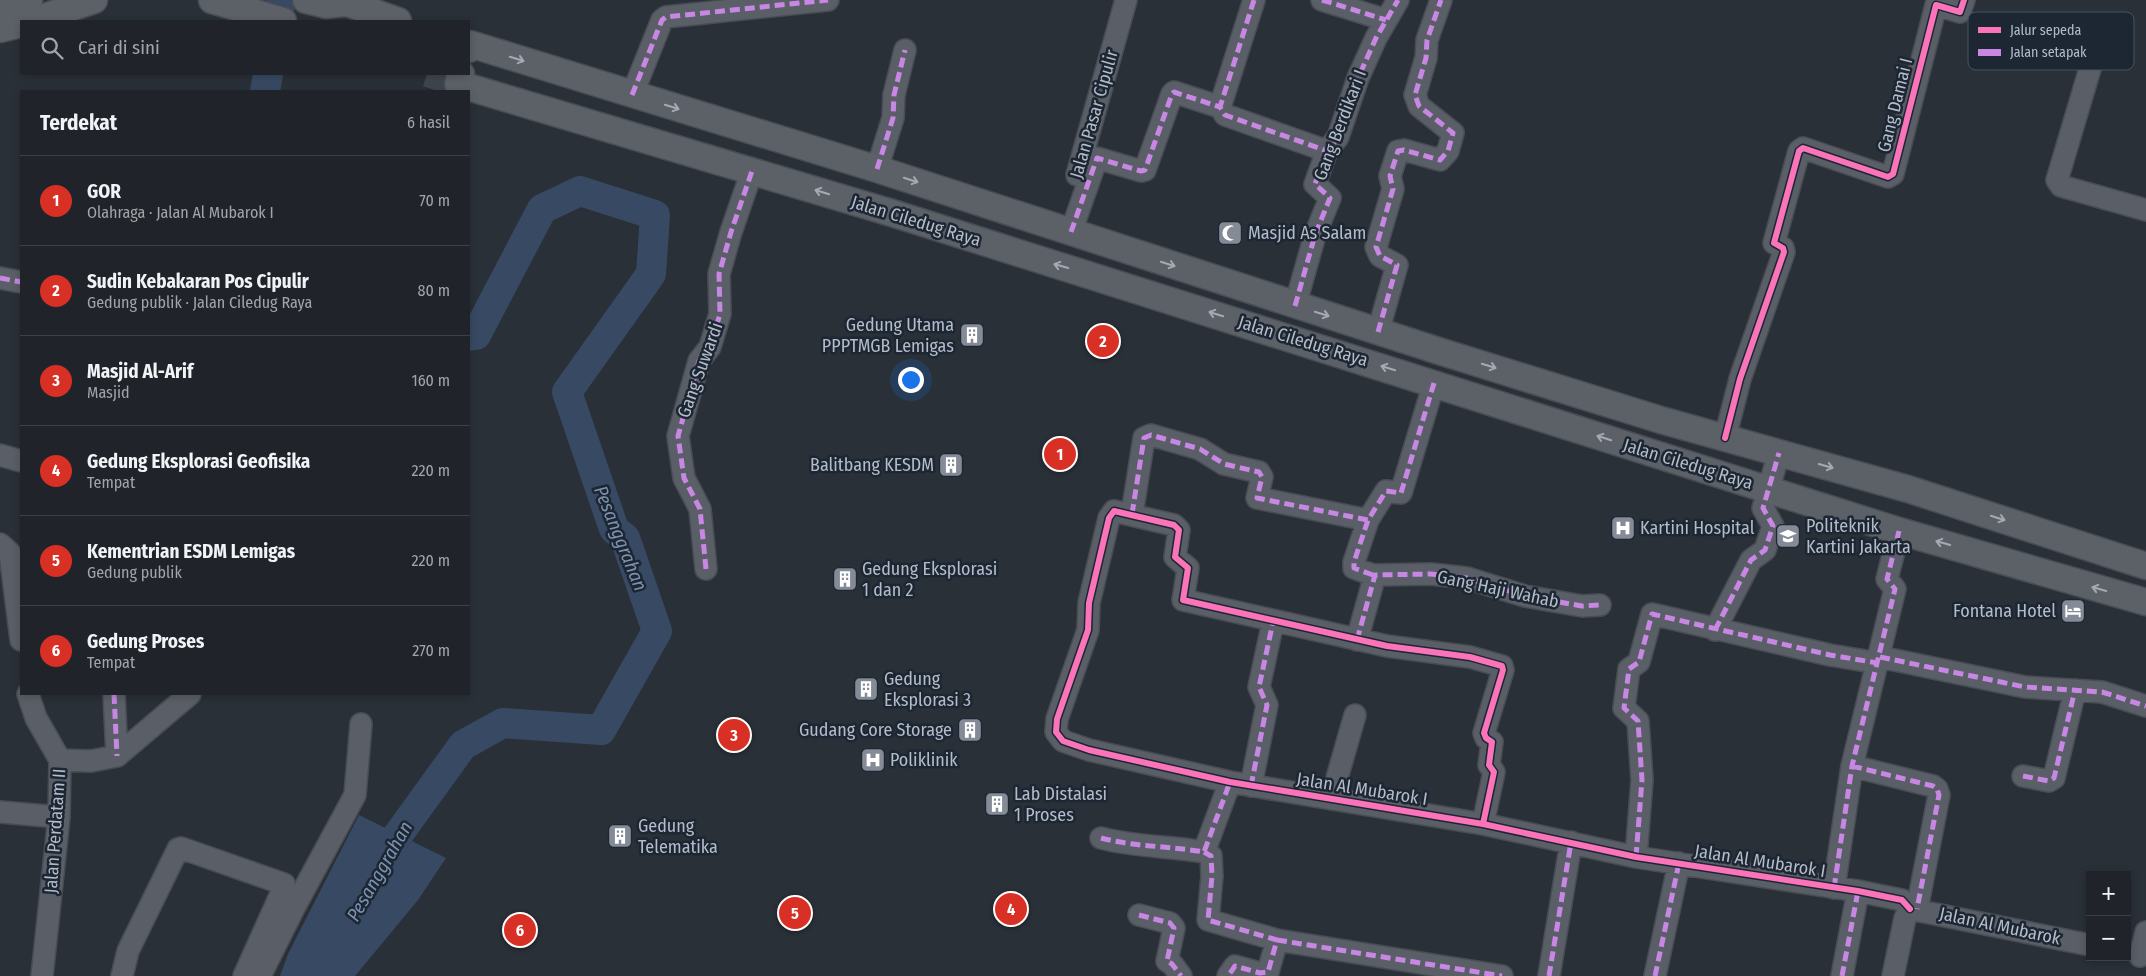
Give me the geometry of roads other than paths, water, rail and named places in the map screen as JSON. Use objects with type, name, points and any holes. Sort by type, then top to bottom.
[{"type":"main road","points":[[0,6],[29,0]]},
{"type":"main road","points":[[37,20],[94,0]]},
{"type":"main road","points":[[225,1],[296,15],[342,2],[395,20]]},
{"type":"main road","points":[[0,30],[20,24]]},
{"type":"main road","name":"Jalan Ciledug Raya","points":[[470,47],[877,169],[1295,306],[1661,420],[1908,489],[2146,566]]},
{"type":"main road","name":"Jalan Ciledug Raya","points":[[460,79],[1434,382],[1899,531],[2146,602]]},
{"type":"main road","points":[[1124,286],[1134,253]]},
{"type":"main road","points":[[1434,382],[1442,352]]},
{"type":"main road","points":[[1651,453],[1661,420]]},
{"type":"street","points":[[632,95],[662,20],[666,17],[828,0]]},
{"type":"street","name":"Jalan Pasar Cipulir","points":[[1065,230],[1090,156],[1126,0]]},
{"type":"street","points":[[1220,107],[1254,0]]},
{"type":"street","points":[[1322,0],[1386,20]]},
{"type":"street","name":"Gang Berdikari I","points":[[1295,306],[1315,236],[1330,198],[1315,184],[1327,151],[1338,137],[1358,78],[1386,20],[1398,0]]},
{"type":"street","name":"Gang Damai I","points":[[1725,438],[1740,379],[1784,252],[1783,248],[1774,243],[1799,151],[1803,148],[1888,177],[1893,174],[1936,5],[1960,12],[1964,0]]},
{"type":"street","points":[[1378,332],[1397,265],[1380,256],[1376,247],[1393,189],[1390,176],[1395,156],[1398,151],[1404,150],[1440,160],[1448,151],[1453,133],[1453,130],[1419,106],[1415,95],[1426,58],[1427,40],[1438,8]]},
{"type":"street","points":[[877,169],[893,118],[894,95],[905,50]]},
{"type":"street","points":[[2090,70],[2057,180],[2061,186],[2146,210]]},
{"type":"street","points":[[1090,156],[1142,171],[1145,170],[1170,95],[1174,92],[1220,107],[1225,115],[1327,151]]},
{"type":"street","name":"Gang Suwardi","points":[[706,569],[700,508],[684,478],[678,436],[699,361],[710,347],[720,314],[719,274],[752,171]]},
{"type":"street","points":[[0,278],[20,282]]},
{"type":"street","points":[[1357,640],[1373,575],[1354,568],[1368,520],[1386,490],[1401,493],[1434,382]]},
{"type":"street","points":[[1368,520],[1258,498],[1262,477],[1259,472],[1224,464],[1200,449],[1151,435],[1144,438],[1132,514],[1174,525],[1179,530],[1175,557],[1188,568],[1182,600],[1357,640],[1470,657],[1502,666],[1503,670],[1484,733],[1486,738],[1492,742],[1490,765],[1494,772],[1483,824]]},
{"type":"street","points":[[1715,630],[1750,560],[1765,550],[1773,526],[1763,508],[1779,453]]},
{"type":"street","points":[[0,455],[20,461]]},
{"type":"street","name":"Jalan Al Mubarok I","points":[[1132,514],[1114,511],[1109,518],[1089,603],[1088,630],[1057,719],[1056,732],[1063,742],[1089,750],[1251,786],[1483,824],[1636,857],[1858,891],[1902,900],[1913,909]]},
{"type":"street","name":"Jalan Al Mubarok I","points":[[1834,888],[1852,766],[1895,589],[1887,579],[1899,531]]},
{"type":"street","points":[[10,550],[20,632]]},
{"type":"street","name":"Gang Haji Wahab","points":[[1373,575],[1431,574],[1467,578],[1525,596],[1582,606],[1600,605]]},
{"type":"street","points":[[1636,857],[1642,780],[1638,721],[1626,711],[1624,705],[1629,669],[1639,662],[1652,614],[1838,657],[1879,660],[2025,687],[2102,692],[2146,706]]},
{"type":"street","points":[[1251,786],[1266,705],[1259,687],[1273,622]]},
{"type":"street","points":[[2023,776],[2049,781],[2054,778],[2075,690]]},
{"type":"street","name":"Jalan Perdatam II","points":[[28,695],[36,718],[60,760],[59,817],[42,976]]},
{"type":"street","points":[[114,695],[117,756]]},
{"type":"street","points":[[60,760],[90,761],[117,756],[189,695]]},
{"type":"street","points":[[1331,799],[1355,715]]},
{"type":"street","points":[[260,976],[295,906],[355,795],[361,724]]},
{"type":"street","points":[[1852,766],[1933,786],[1937,789],[1939,795],[1913,909],[1905,918],[1893,976]]},
{"type":"street","points":[[1204,852],[1230,782]]},
{"type":"street","points":[[0,812],[59,817]]},
{"type":"street","points":[[1101,838],[1119,843],[1175,846],[1204,852],[1211,856],[1212,876],[1208,920],[1277,940],[1502,976]]},
{"type":"street","points":[[1549,976],[1571,842]]},
{"type":"street","points":[[122,976],[128,951],[178,850],[181,848],[284,884],[244,976]]},
{"type":"street","points":[[1655,976],[1679,863]]},
{"type":"street","points":[[1842,976],[1858,891]]},
{"type":"street","name":"Jalan Al Mubarok","points":[[1913,909],[2086,944]]},
{"type":"street","points":[[1139,915],[1170,923],[1174,928],[1167,962],[1171,963],[1182,976]]},
{"type":"street","points":[[2138,955],[2146,932]]},
{"type":"street","points":[[1228,976],[1235,966],[1260,973],[1268,972],[1277,940]]},
{"type":"water","points":[[359,815],[446,858],[418,900],[355,976],[280,976],[288,954]]},
{"type":"waterway","name":"Pesanggrahan","points":[[277,20],[281,0]]},
{"type":"waterway","name":"Pesanggrahan","points":[[265,90],[268,75]]},
{"type":"waterway","name":"Pesanggrahan","points":[[377,870],[395,839],[463,745],[503,723],[601,730],[657,631],[625,538],[614,529],[567,392],[651,274],[655,215],[580,191],[542,209],[476,335],[470,336]]},
{"type":"tunnel","points":[[430,75],[458,84]]},
{"type":"place","name":"Masjid As Salam","points":[[1230,233]]},
{"type":"place","name":"Gedung Utama PPPTMGB Lemigas","points":[[972,335]]},
{"type":"place","name":"Sudin Kebakaran Pos Cipulir","points":[[1103,341]]},
{"type":"place","name":"GOR","points":[[1060,454]]},
{"type":"place","name":"Balitbang KESDM","points":[[951,465]]},
{"type":"place","name":"Kartini Hospital","points":[[1623,528]]},
{"type":"place","name":"Politeknik Kartini Jakarta","points":[[1788,536]]},
{"type":"place","name":"Gedung Eksplorasi 1 dan 2","points":[[845,579]]},
{"type":"place","name":"Fontana Hotel","points":[[2073,611]]},
{"type":"place","name":"Gedung Eksplorasi 3","points":[[866,689]]},
{"type":"place","name":"Gudang Core Storage","points":[[970,730]]},
{"type":"place","name":"Masjid Al-Arif","points":[[734,735]]},
{"type":"place","name":"Poliklinik","points":[[873,760]]},
{"type":"place","name":"Lab Distalasi 1 Proses","points":[[997,804]]},
{"type":"place","name":"Gedung Telematika","points":[[620,836]]},
{"type":"place","name":"Gedung Eksplorasi Geofisika","points":[[1011,909]]},
{"type":"place","name":"Kementrian ESDM Lemigas","points":[[795,913]]},
{"type":"place","name":"Gedung Proses","points":[[520,930]]}]
